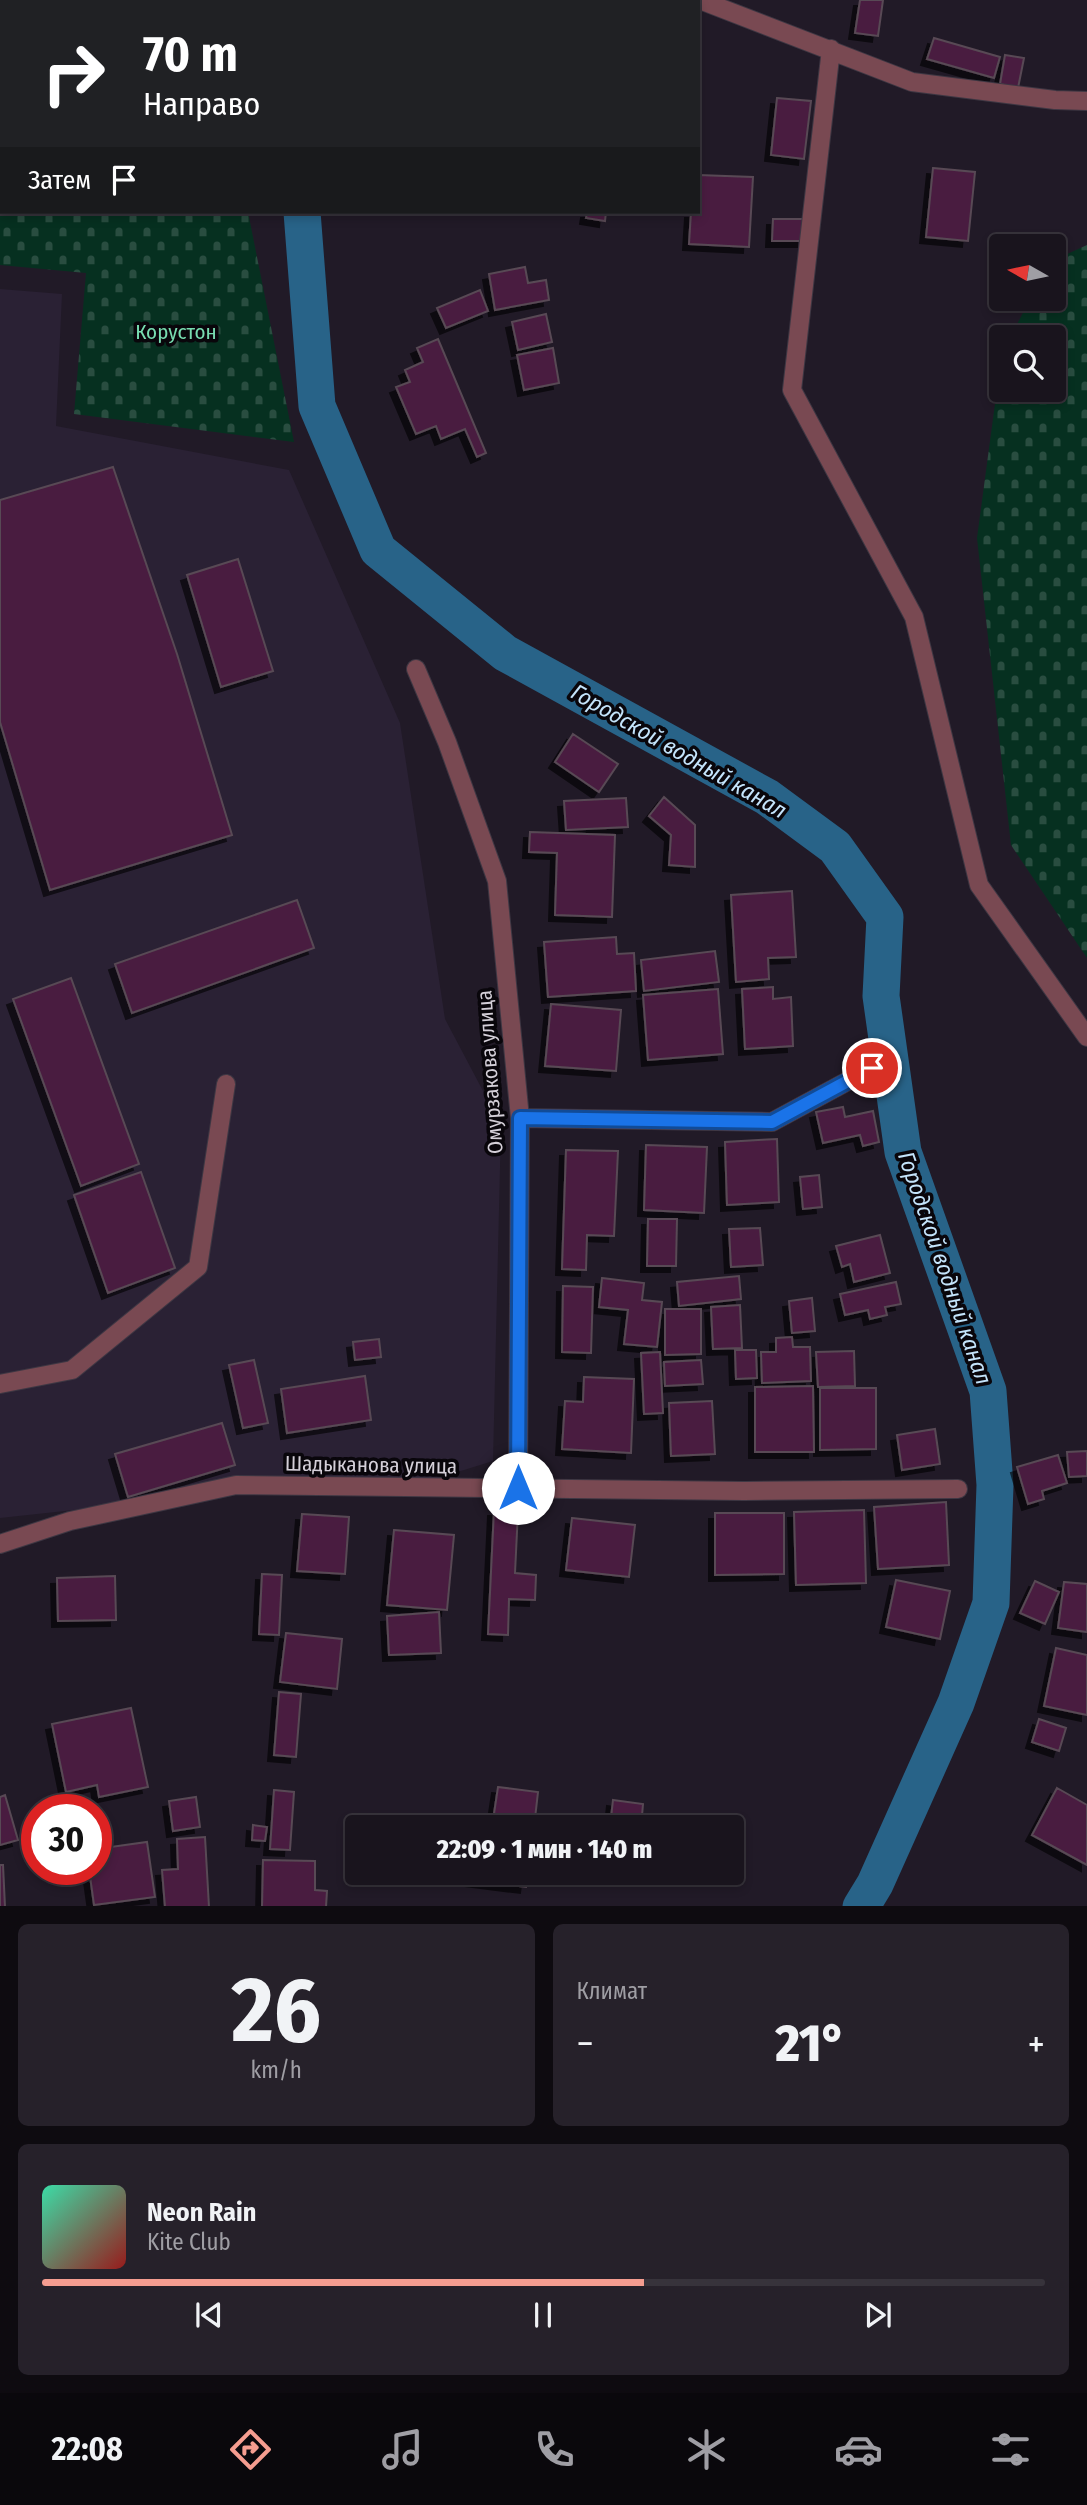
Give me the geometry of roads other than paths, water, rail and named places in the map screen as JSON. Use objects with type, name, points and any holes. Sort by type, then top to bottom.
[{"type":"street","points":[[700,0],[912,82],[1055,100],[1087,101]]},
{"type":"street","points":[[831,50],[792,390],[914,617],[979,885],[1087,1037]]},
{"type":"street","name":"Омурзакова улица","points":[[416,669],[447,742],[497,881],[520,1118],[518,1488]]},
{"type":"street","points":[[520,1118],[772,1122],[872,1068]]},
{"type":"street","points":[[0,1384],[72,1370],[198,1267],[226,1084]]},
{"type":"street","name":"Шадыканова улица","points":[[0,1544],[71,1521],[236,1485],[744,1492],[958,1489]]},
{"type":"waterway","name":"Городской водный канал","points":[[302,214],[317,406],[378,550],[505,653],[767,797],[835,847],[885,917],[881,996],[903,1152],[988,1391],[995,1485],[991,1603],[956,1703],[875,1884],[862,1906]]},
{"type":"park label","name":"Корустон","points":[[176,332]]}]
